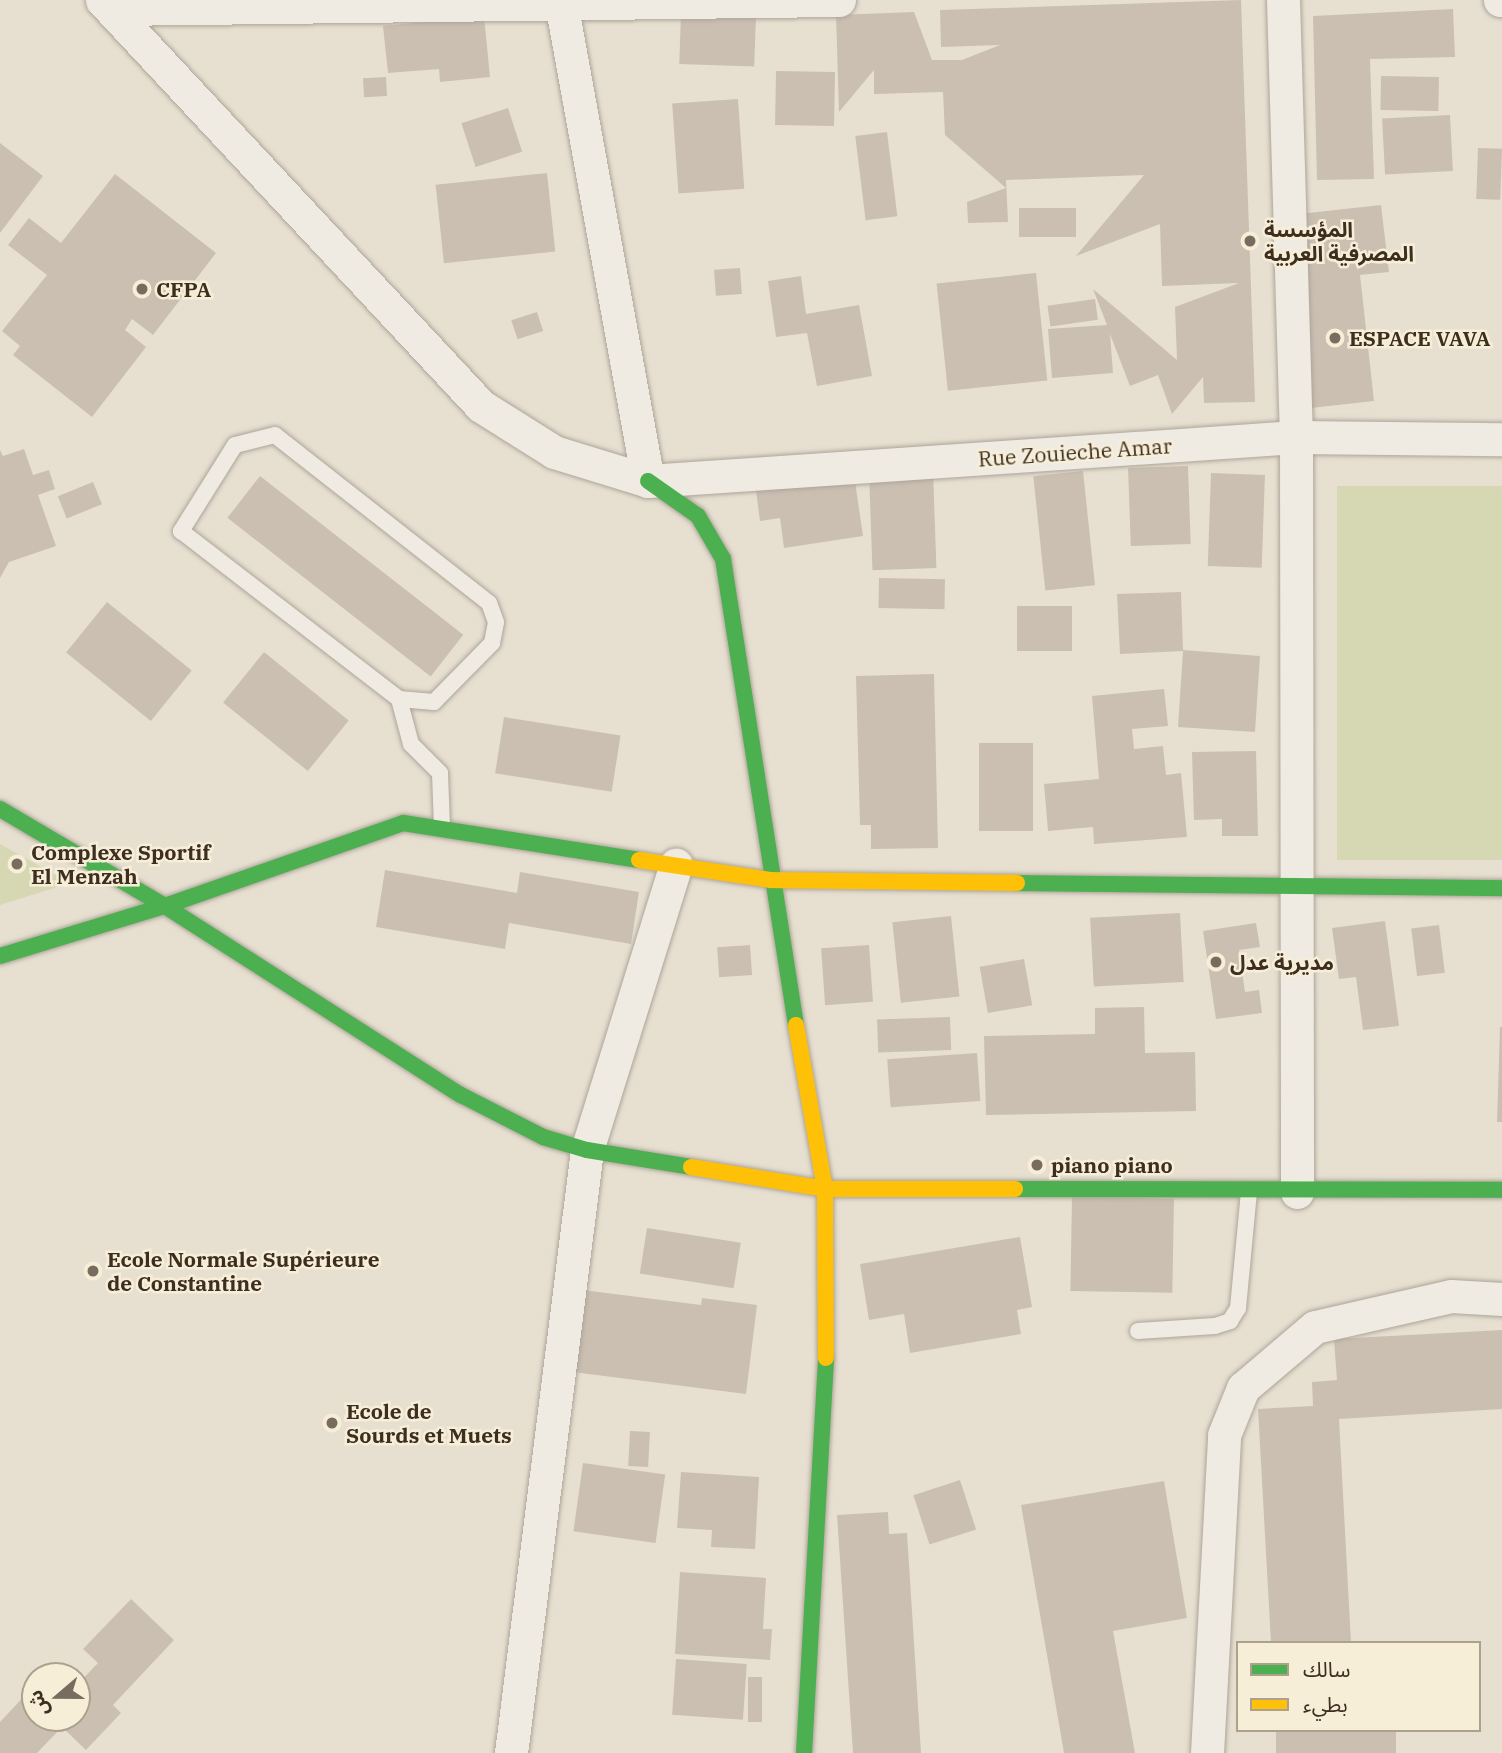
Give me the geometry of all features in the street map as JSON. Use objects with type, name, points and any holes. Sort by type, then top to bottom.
[{"type":"street","points":[[106,5],[839,0]]},
{"type":"street","points":[[1283,0],[1296,437],[1297,1192]]},
{"type":"street","points":[[562,2],[648,481]]},
{"type":"street","points":[[106,5],[481,406],[554,452],[648,481],[698,516],[723,559],[771,880],[825,1189],[825,1387],[804,1753]]},
{"type":"street","name":"Rue Zouieche Amar","points":[[648,481],[1296,437],[1502,439]]},
{"type":"street","points":[[0,808],[165,906],[461,1095],[543,1137],[587,1150],[825,1189],[1297,1192],[1502,1190]]},
{"type":"street","points":[[0,956],[165,906],[402,822],[771,880],[1502,888]]},
{"type":"street","points":[[511,1753],[587,1150],[676,865]]},
{"type":"street","points":[[1207,1753],[1224,1435],[1243,1388],[1315,1327],[1451,1296],[1502,1299]]},
{"type":"lane","points":[[399,699],[434,702],[492,643],[496,622],[489,603],[275,435],[235,445],[181,531],[399,699],[411,744],[440,773],[442,829]]},
{"type":"lane","points":[[1138,1331],[1230,1321],[1238,1308],[1249,1191]]},
{"type":"green space","points":[[1337,486],[1502,486],[1502,860],[1337,860]]},
{"type":"green space","name":"Complexe Sportif El Menzah","points":[[0,844],[70,883],[0,905]]},
{"type":"building","points":[[1241,0],[1255,402],[1204,403],[1203,377],[1172,414],[1158,375],[1130,386],[1110,334],[1113,373],[1052,378],[1048,329],[1107,325],[1093,289],[1177,360],[1175,307],[1239,283],[1162,286],[1160,224],[1076,256],[1144,175],[1006,180],[1008,222],[968,223],[967,202],[1006,188],[945,135],[943,92],[874,94],[874,70],[839,112],[836,15],[914,12],[932,60],[962,60],[1000,45],[941,47],[940,10]]},
{"type":"building","points":[[1453,9],[1455,57],[1370,59],[1374,179],[1317,180],[1313,16]]},
{"type":"building","points":[[681,14],[756,17],[754,67],[679,64]]},
{"type":"building","points":[[484,16],[490,77],[440,82],[439,69],[388,73],[383,26]]},
{"type":"building","points":[[776,71],[835,72],[834,126],[775,125]]},
{"type":"building","points":[[1381,76],[1439,77],[1438,111],[1380,110]]},
{"type":"building","points":[[386,77],[387,96],[364,97],[363,78]]},
{"type":"building","points":[[738,99],[744,189],[678,193],[672,104]]},
{"type":"building","points":[[508,108],[522,152],[476,167],[461,123]]},
{"type":"building","points":[[1450,115],[1453,171],[1385,174],[1382,119]]},
{"type":"building","points":[[887,132],[897,216],[866,220],[855,136]]},
{"type":"building","points":[[0,143],[43,176],[0,233]]},
{"type":"building","points":[[1478,148],[1502,149],[1500,200],[1476,199]]},
{"type":"building","points":[[547,173],[555,252],[444,263],[436,185]]},
{"type":"building","points":[[115,174],[216,253],[153,335],[132,319],[125,330],[146,347],[92,417],[13,355],[20,346],[2,331],[47,275],[8,245],[29,218],[61,243]]},
{"type":"building","name":"ESPACE VAVA","points":[[1381,205],[1389,272],[1360,275],[1374,401],[1311,408],[1290,215]]},
{"type":"building","points":[[1019,208],[1076,208],[1076,237],[1019,237]]},
{"type":"building","points":[[740,268],[742,294],[716,296],[714,270]]},
{"type":"building","points":[[1036,273],[1047,380],[948,391],[937,283]]},
{"type":"building","points":[[801,276],[806,314],[859,305],[872,376],[817,386],[807,333],[776,337],[768,281]]},
{"type":"building","points":[[1095,299],[1098,320],[1050,326],[1047,306]]},
{"type":"building","points":[[537,312],[543,331],[518,339],[511,320]]},
{"type":"building","points":[[24,449],[33,475],[49,470],[55,489],[38,495],[56,546],[9,562],[0,578],[0,450],[3,456]]},
{"type":"building","points":[[851,454],[863,536],[784,548],[780,518],[760,521],[753,468]]},
{"type":"building","points":[[1188,466],[1191,544],[1131,546],[1128,468]]},
{"type":"building","points":[[933,470],[936,568],[872,570],[869,472]]},
{"type":"building","points":[[1083,471],[1095,585],[1045,591],[1033,476]]},
{"type":"building","points":[[1211,473],[1265,475],[1262,568],[1208,566]]},
{"type":"building","points":[[260,476],[463,635],[431,677],[227,518]]},
{"type":"building","points":[[93,482],[102,504],[67,518],[58,496]]},
{"type":"building","points":[[879,578],[945,579],[944,609],[878,608]]},
{"type":"building","points":[[1181,592],[1183,650],[1260,656],[1255,732],[1178,727],[1183,651],[1120,654],[1117,594]]},
{"type":"building","points":[[107,602],[192,671],[151,721],[66,653]]},
{"type":"building","points":[[1017,606],[1072,606],[1072,651],[1017,651]]},
{"type":"building","points":[[264,652],[349,721],[308,771],[223,703]]},
{"type":"building","points":[[934,674],[938,848],[871,849],[871,825],[860,825],[856,676]]},
{"type":"building","points":[[1164,689],[1168,726],[1132,729],[1134,749],[1163,746],[1166,775],[1181,773],[1187,837],[1094,844],[1093,827],[1048,831],[1044,784],[1099,779],[1092,696]]},
{"type":"building","points":[[504,717],[621,735],[612,792],[495,773]]},
{"type":"building","points":[[979,743],[1033,743],[1033,831],[979,831]]},
{"type":"building","points":[[1256,751],[1258,836],[1222,836],[1222,819],[1194,820],[1192,752]]},
{"type":"building","points":[[385,870],[517,893],[520,872],[639,892],[631,944],[509,923],[505,949],[376,927]]},
{"type":"building","points":[[1180,913],[1184,982],[1094,987],[1090,918]]},
{"type":"building","points":[[951,916],[959,997],[901,1003],[892,922]]},
{"type":"building","points":[[1385,921],[1399,1026],[1363,1030],[1356,977],[1339,979],[1332,928]]},
{"type":"building","points":[[1256,923],[1260,947],[1239,950],[1245,992],[1259,990],[1262,1013],[1216,1019],[1203,931]]},
{"type":"building","points":[[1439,925],[1445,973],[1417,976],[1411,928]]},
{"type":"building","points":[[750,945],[752,975],[719,977],[717,947]]},
{"type":"building","points":[[869,945],[873,1002],[825,1005],[821,948]]},
{"type":"building","points":[[1024,959],[1032,1005],[988,1013],[980,967]]},
{"type":"building","points":[[1144,1007],[1145,1053],[1195,1052],[1196,1111],[986,1115],[984,1036],[1095,1034],[1095,1008]]},
{"type":"building","points":[[950,1017],[951,1050],[878,1053],[877,1020]]},
{"type":"building","points":[[1500,1027],[1502,1122],[1497,1122]]},
{"type":"building","points":[[977,1053],[980,1101],[891,1107],[887,1059]]},
{"type":"building","points":[[1072,1197],[1174,1199],[1172,1293],[1070,1291]]},
{"type":"building","points":[[647,1228],[741,1243],[734,1288],[640,1273]]},
{"type":"building","points":[[1020,1237],[1032,1307],[1017,1310],[1021,1334],[910,1353],[904,1314],[869,1320],[860,1264]]},
{"type":"building","points":[[575,1289],[701,1305],[702,1298],[757,1305],[746,1394],[565,1371]]},
{"type":"building","points":[[1502,1330],[1502,1409],[1339,1419],[1351,1641],[1271,1641],[1258,1409],[1313,1406],[1312,1382],[1337,1380],[1334,1339]]},
{"type":"building","points":[[630,1431],[650,1432],[648,1467],[628,1466]]},
{"type":"building","points":[[583,1463],[665,1475],[656,1543],[573,1531]]},
{"type":"building","points":[[681,1472],[759,1477],[755,1549],[711,1547],[712,1530],[677,1528]]},
{"type":"building","points":[[960,1480],[976,1529],[929,1545],[913,1495]]},
{"type":"building","points":[[1164,1481],[1187,1618],[1113,1631],[1135,1753],[1064,1753],[1021,1505]]},
{"type":"building","points":[[888,1512],[889,1534],[907,1533],[921,1753],[853,1753],[837,1515]]},
{"type":"building","points":[[680,1572],[766,1578],[763,1629],[772,1629],[770,1660],[675,1654]]},
{"type":"building","points":[[131,1599],[174,1640],[113,1705],[121,1713],[86,1750],[67,1732],[91,1732],[91,1670],[98,1663],[83,1649]]},
{"type":"building","points":[[676,1659],[747,1664],[743,1720],[672,1715]]},
{"type":"building","points":[[748,1677],[762,1677],[762,1722],[748,1722]]},
{"type":"building","points":[[21,1700],[21,1732],[57,1732],[37,1753],[0,1753],[0,1722]]},
{"type":"building","points":[[1276,1732],[1396,1732],[1396,1753],[1276,1753]]},
{"type":"traffic: fast","points":[[648,481],[698,516],[723,559],[796,1025]]},
{"type":"traffic: fast","points":[[0,809],[165,906],[461,1095],[543,1137],[587,1150],[691,1167]]},
{"type":"traffic: fast","points":[[0,956],[165,906],[403,823],[639,860]]},
{"type":"traffic: fast","points":[[1017,883],[1502,888]]},
{"type":"traffic: fast","points":[[1015,1189],[1502,1190]]},
{"type":"traffic: fast","points":[[804,1753],[826,1358]]},
{"type":"traffic: slow","points":[[639,860],[771,880],[1017,883]]},
{"type":"traffic: slow","points":[[796,1025],[825,1189],[826,1358]]},
{"type":"traffic: slow","points":[[691,1167],[825,1189],[1015,1189]]},
{"type":"place","name":"المؤسسة المصرفية العربية","points":[[1250,241]]},
{"type":"place","name":"CFPA","points":[[142,289]]},
{"type":"place","name":"ESPACE VAVA","points":[[1335,338]]},
{"type":"place","name":"Complexe Sportif El Menzah","points":[[17,864]]},
{"type":"place","name":"مديرية عدل","points":[[1216,962]]},
{"type":"place","name":"piano piano","points":[[1037,1165]]},
{"type":"place","name":"Ecole Normale Supérieure de Constantine","points":[[93,1271]]},
{"type":"place","name":"Ecole de Sourds et Muets","points":[[332,1423]]}]
